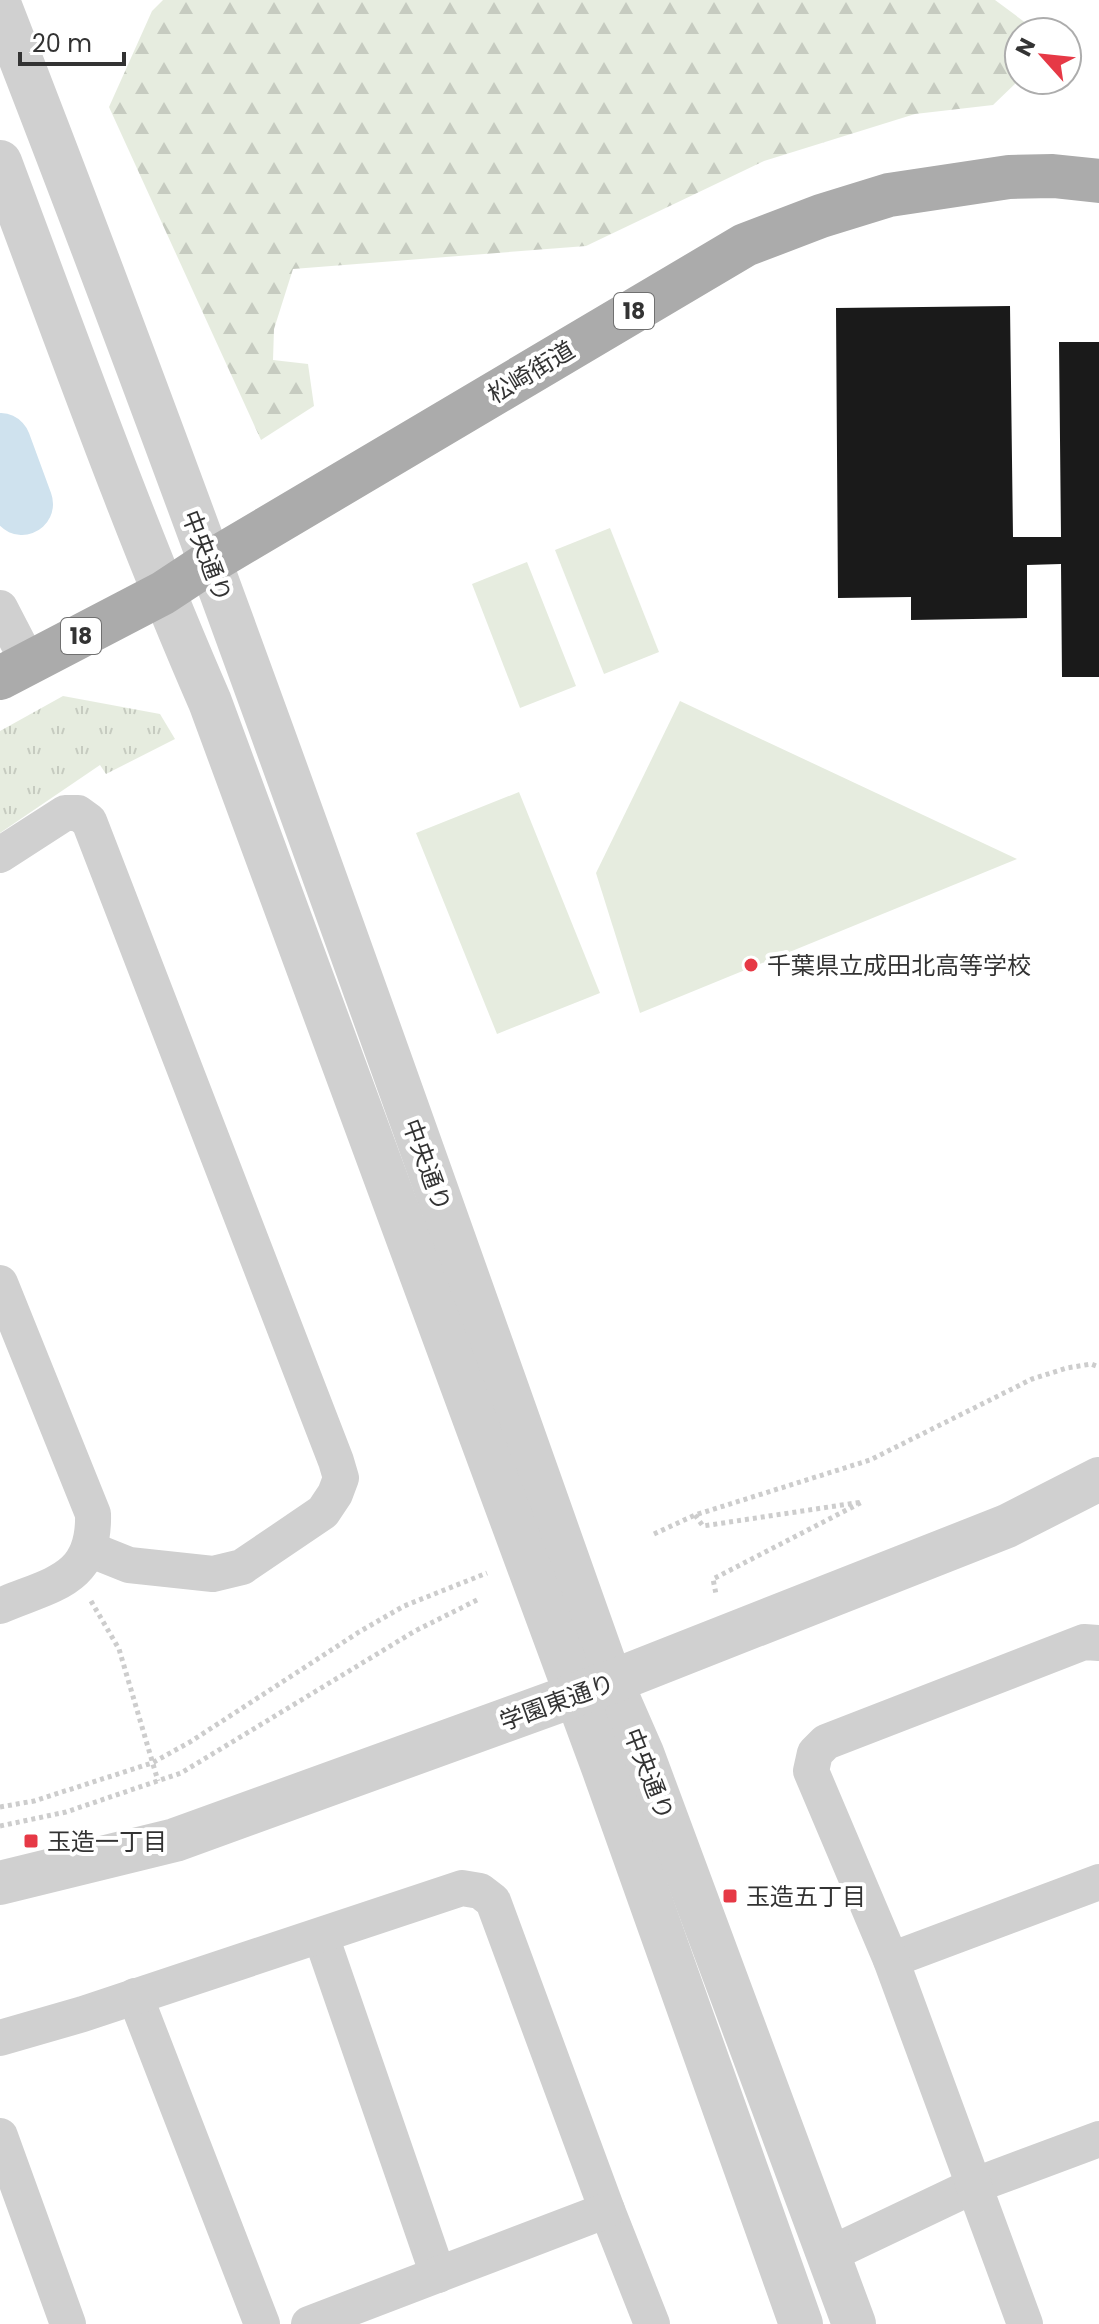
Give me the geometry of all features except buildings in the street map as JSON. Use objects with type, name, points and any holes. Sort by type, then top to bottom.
[{"type":"main road","name":"松崎街道","points":[[14,671],[163,593],[210,562],[745,245],[821,216],[889,195],[1009,177],[1053,176],[1099,181]]},
{"type":"street","name":"中央通り","points":[[0,6],[210,562],[593,1689],[604,1770],[801,2324]]},
{"type":"street","name":"中央通り","points":[[0,162],[163,593],[215,717],[593,1689],[642,1753],[854,2324]]},
{"type":"street","points":[[0,608],[14,671]]},
{"type":"street","points":[[0,855],[65,813],[78,813],[89,821],[341,1478],[323,1512],[242,1567],[213,1574],[79,1562],[0,1606]]},
{"type":"street","points":[[0,1283],[93,1514],[94,1534],[79,1562]]},
{"type":"street","name":"学園東通り","points":[[0,1883],[175,1840],[593,1689],[1007,1526],[1099,1479]]},
{"type":"street","points":[[1025,2324],[891,1960],[811,1771],[815,1753],[826,1742],[1084,1642],[1099,1643]]},
{"type":"street","points":[[891,1960],[1099,1882]]},
{"type":"street","points":[[0,2038],[462,1888],[480,1891],[493,1901],[652,2324]]},
{"type":"street","points":[[321,1936],[438,2275]]},
{"type":"street","points":[[135,1996],[262,2324]]},
{"type":"street","points":[[0,2136],[68,2324]]},
{"type":"street","points":[[828,2255],[973,2186],[1099,2139]]},
{"type":"street","points":[[309,2324],[607,2210]]},
{"type":"path","points":[[654,1534],[695,1515],[870,1460],[1032,1379],[1067,1368],[1091,1364],[1099,1367]]},
{"type":"path","points":[[695,1515],[703,1526],[862,1502],[713,1579],[716,1594]]},
{"type":"path","points":[[79,1562],[89,1598],[119,1649],[158,1781]]},
{"type":"path","points":[[0,1807],[34,1801],[152,1763],[404,1606],[487,1573]]},
{"type":"path","points":[[0,1826],[66,1812],[181,1773],[415,1631],[479,1599]]},
{"type":"green space","points":[[163,0],[995,0],[1016,16],[1003,16],[1003,95],[993,105],[915,114],[764,161],[586,246],[293,269],[274,329],[273,360],[308,364],[314,406],[261,440],[109,107],[152,11]]},
{"type":"green space","points":[[610,528],[659,652],[604,674],[555,550]]},
{"type":"green space","points":[[527,562],[576,686],[520,708],[472,584]]},
{"type":"green space","points":[[63,696],[160,714],[175,739],[106,774],[100,765],[0,833],[0,731]]},
{"type":"green space","points":[[680,701],[1017,859],[640,1013],[596,873]]},
{"type":"green space","points":[[519,792],[600,993],[497,1034],[416,833]]},
{"type":"waterway","points":[[0,444],[22,504]]},
{"type":"place","name":"千葉県立成田北高等学校","points":[[751,965]]},
{"type":"place","name":"玉造一丁目","points":[[31,1841]]},
{"type":"place","name":"玉造五丁目","points":[[730,1896]]}]
